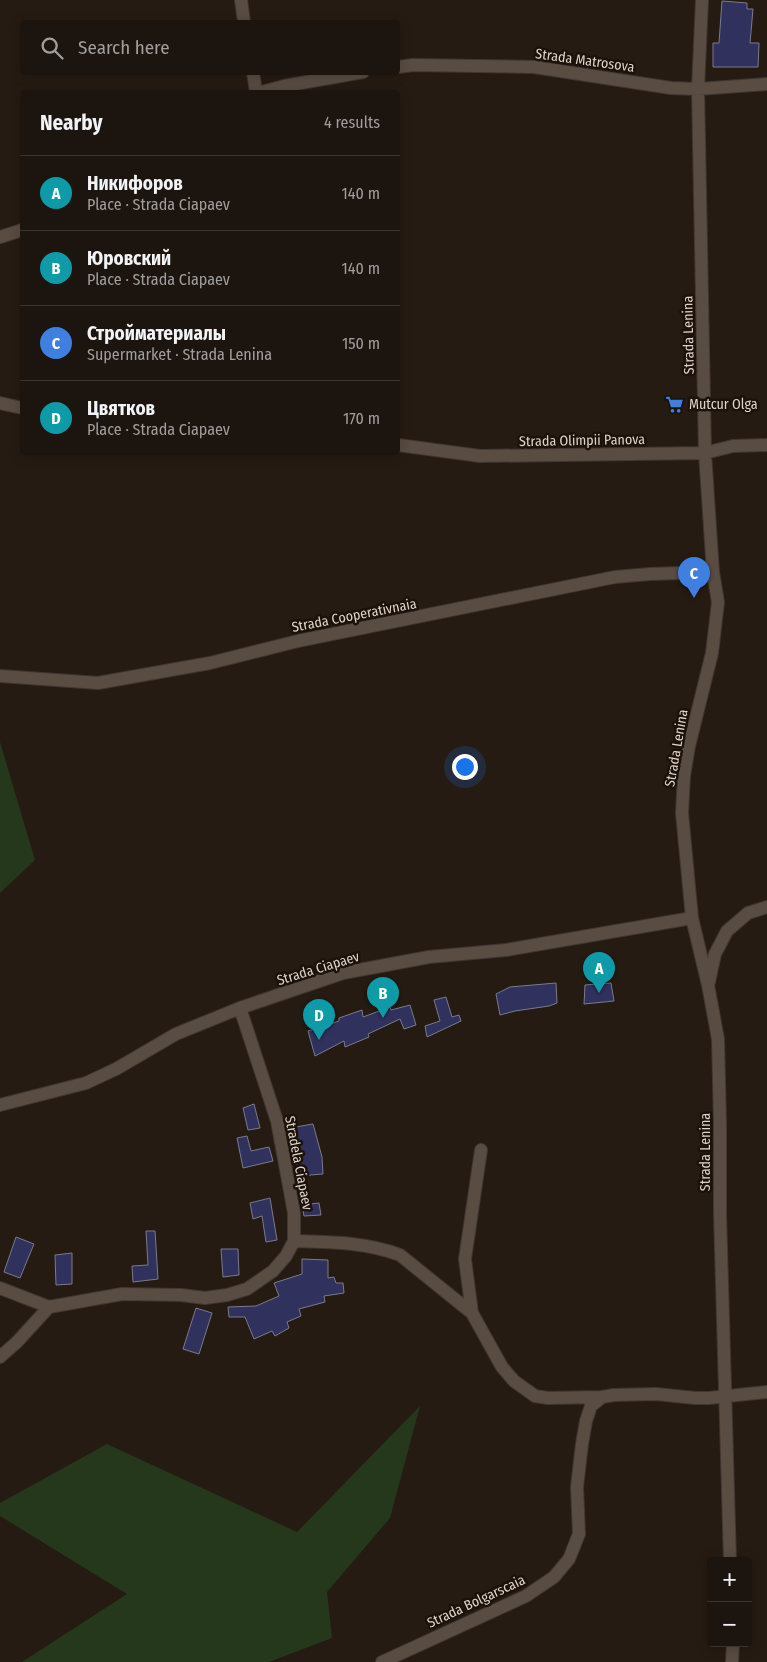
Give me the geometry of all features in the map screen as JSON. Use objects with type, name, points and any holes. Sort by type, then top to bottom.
[{"type":"street","points":[[241,0],[244,20]]},
{"type":"street","name":"Strada Lenina","points":[[702,0],[698,89],[705,453],[713,572],[718,602],[712,653],[689,746],[684,776],[682,813],[692,918],[708,985],[718,1049],[730,1557]]},
{"type":"street","name":"Strada Matrosova","points":[[400,67],[413,65],[534,67],[670,88],[698,89],[767,84]]},
{"type":"street","points":[[253,75],[256,90]]},
{"type":"street","points":[[269,90],[346,75]]},
{"type":"street","points":[[0,237],[20,231]]},
{"type":"street","points":[[0,402],[20,407]]},
{"type":"street","name":"Strada Olimpii Panova","points":[[400,445],[480,456],[705,453],[734,446],[750,444],[767,445]]},
{"type":"street","name":"Strada Cooperativnaia","points":[[0,676],[98,683],[210,663],[298,641],[615,577],[713,572]]},
{"type":"street","points":[[708,985],[715,954],[727,931],[748,913],[767,907]]},
{"type":"street","name":"Strada Ciapaev","points":[[0,1105],[86,1083],[116,1069],[176,1034],[240,1008],[343,973],[429,957],[506,950],[692,918]]},
{"type":"street","name":"Stradela Ciapaev","points":[[240,1008],[277,1121],[294,1213],[294,1241]]},
{"type":"street","points":[[481,1150],[466,1259],[472,1312],[502,1368],[514,1381],[536,1396],[548,1398],[647,1394],[695,1398],[767,1392]]},
{"type":"street","points":[[0,1288],[49,1307],[122,1294],[181,1294],[205,1298],[227,1295],[247,1289],[273,1271],[286,1256],[294,1241],[339,1242],[388,1250],[400,1255],[472,1312]]},
{"type":"street","points":[[0,1356],[17,1342],[49,1307]]},
{"type":"street","name":"Strada Bolgarscaia","points":[[382,1662],[526,1596],[554,1577],[569,1559],[579,1534],[577,1487],[586,1422],[592,1406],[602,1397]]},
{"type":"street","points":[[732,1662],[733,1647]]},
{"type":"green space","points":[[0,742],[35,860],[0,893]]},
{"type":"green space","points":[[420,1406],[390,1518],[327,1592],[332,1638],[269,1662],[22,1662],[127,1594],[0,1516],[0,1503],[107,1444],[297,1532]]},
{"type":"building","points":[[722,1],[747,3],[747,9],[753,9],[750,43],[759,43],[758,67],[713,67],[713,43],[719,43]]},
{"type":"building","points":[[556,983],[557,1003],[500,1015],[496,994],[510,987]]},
{"type":"building","points":[[611,983],[614,1001],[584,1004],[585,985]]},
{"type":"building","points":[[446,997],[452,1017],[459,1015],[461,1021],[427,1037],[425,1026],[440,1021],[434,1000]]},
{"type":"building","points":[[410,1005],[416,1025],[404,1029],[400,1019],[368,1034],[369,1037],[345,1047],[344,1041],[315,1056],[308,1031],[339,1021],[339,1018],[362,1010],[363,1017],[390,1007],[391,1010]]},
{"type":"building","points":[[254,1104],[260,1128],[248,1130],[243,1108]]},
{"type":"building","points":[[313,1124],[322,1157],[323,1174],[298,1176],[296,1149],[290,1128]]},
{"type":"building","points":[[247,1136],[251,1151],[269,1147],[273,1161],[243,1168],[237,1138]]},
{"type":"building","points":[[270,1198],[277,1240],[266,1242],[262,1216],[253,1219],[250,1203]]},
{"type":"building","points":[[319,1203],[321,1215],[304,1216],[302,1205]]},
{"type":"building","points":[[146,1231],[155,1231],[158,1279],[133,1282],[132,1266],[148,1265]]},
{"type":"building","points":[[16,1237],[34,1244],[20,1278],[4,1272]]},
{"type":"building","points":[[221,1249],[238,1249],[239,1275],[223,1277]]},
{"type":"building","points":[[72,1253],[72,1284],[56,1285],[55,1255]]},
{"type":"building","points":[[302,1259],[328,1260],[328,1278],[334,1277],[336,1283],[343,1283],[344,1293],[324,1296],[325,1302],[299,1309],[301,1316],[287,1322],[289,1328],[275,1336],[272,1331],[254,1339],[245,1317],[229,1317],[228,1307],[256,1306],[279,1296],[274,1283],[302,1274]]},
{"type":"building","points":[[196,1308],[212,1313],[199,1354],[183,1349]]},
{"type":"place","name":"Mutcur Olga","points":[[675,404]]},
{"type":"place","name":"Стройматериалы","points":[[694,598]]},
{"type":"place","name":"Никифоров","points":[[599,993]]},
{"type":"place","name":"Юровский","points":[[383,1018]]},
{"type":"place","name":"Цвятков","points":[[319,1040]]}]
